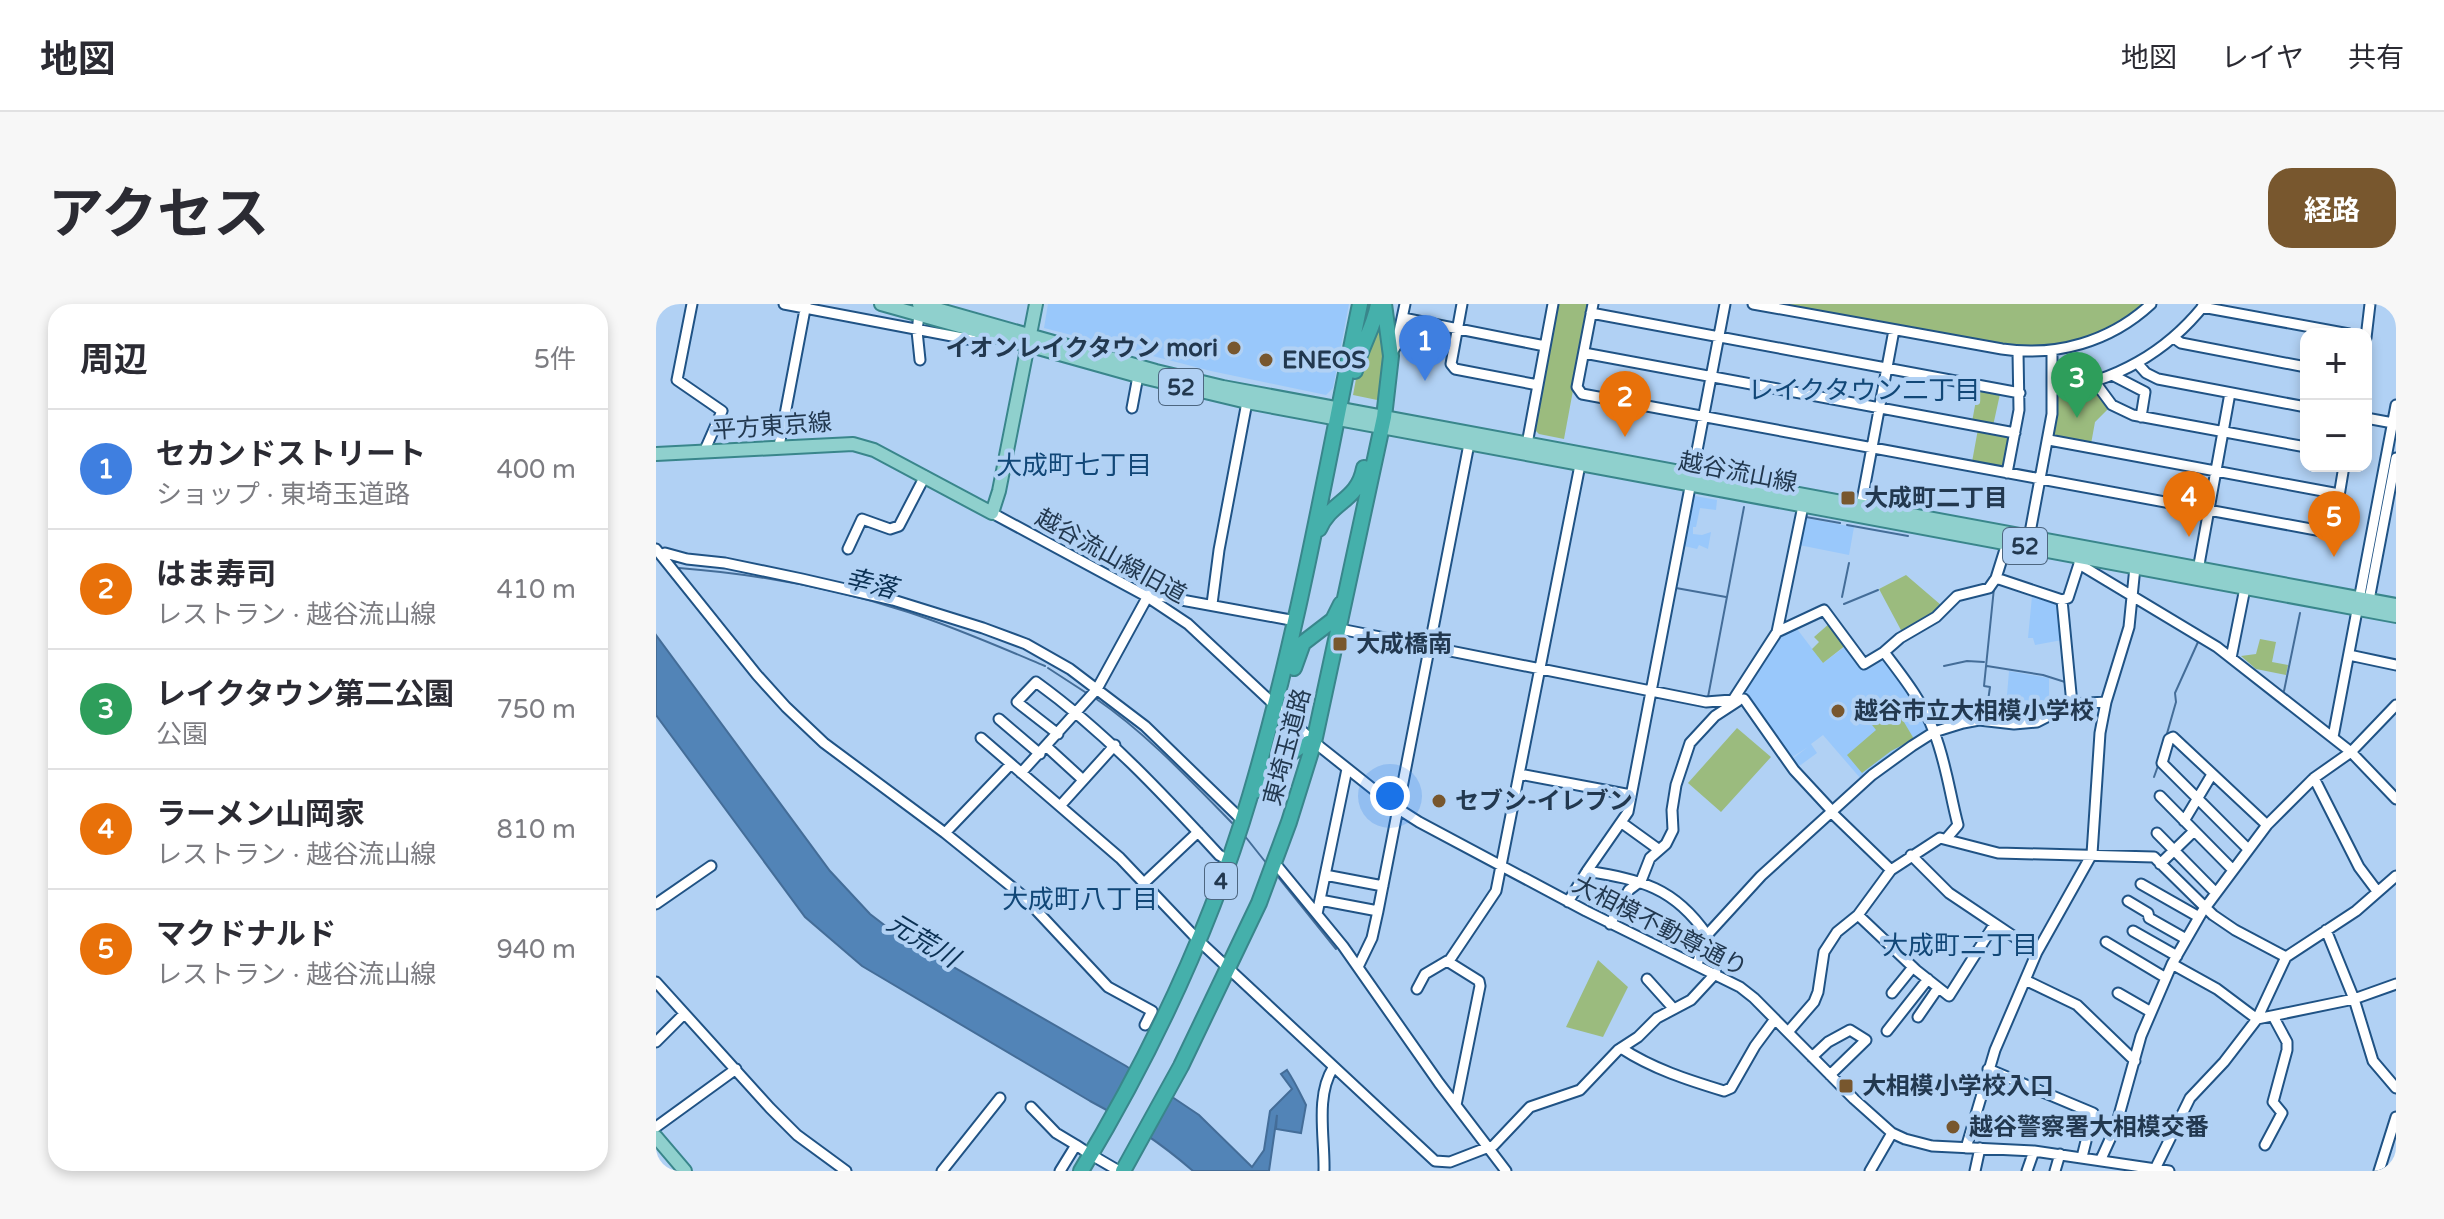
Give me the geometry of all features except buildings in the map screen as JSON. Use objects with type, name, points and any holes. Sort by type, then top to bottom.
[{"type":"highway","name":"東埼玉道路","points":[[1081,1171],[1150,1049],[1198,940],[1250,798],[1296,621],[1360,304]]},
{"type":"highway","name":"4","points":[[1340,413],[1378,304]]},
{"type":"highway","name":"東埼玉道路","points":[[1124,1167],[1181,1066],[1229,969],[1274,866],[1314,742],[1351,578],[1381,423],[1391,356],[1384,304]]},
{"type":"highway","name":"4","points":[[1311,550],[1328,513],[1359,486],[1381,423]]},
{"type":"highway","name":"4","points":[[1275,707],[1287,695],[1303,643],[1333,620],[1351,578]]},
{"type":"highway","points":[[1250,798],[1274,769],[1304,743],[1314,742]]},
{"type":"main road","name":"越谷流山線","points":[[881,304],[919,310],[1184,378],[1469,444],[1580,465],[1861,506],[2362,603],[2396,616]]},
{"type":"main road","points":[[992,513],[1036,304]]},
{"type":"main road","name":"越谷流山線","points":[[1029,340],[1138,376],[1247,402],[1340,413]]},
{"type":"main road","name":"越谷流山線","points":[[1381,423],[1527,444],[1803,506],[2007,543],[2079,560],[2135,567],[2245,588],[2396,605]]},
{"type":"main road","name":"平方東京線","points":[[656,454],[853,444],[874,450],[992,513]]},
{"type":"main road","points":[[656,1137],[685,1171]]},
{"type":"street","points":[[692,304],[677,380],[722,411],[704,452]]},
{"type":"street","points":[[784,304],[973,340]]},
{"type":"street","points":[[1391,356],[1405,304]]},
{"type":"street","points":[[1462,304],[1451,364],[1455,369],[1538,385]]},
{"type":"street","points":[[1568,902],[1628,812],[1725,304]]},
{"type":"street","points":[[1753,304],[2018,352],[2052,352],[2082,344],[2116,330],[2151,304]]},
{"type":"street","points":[[2367,328],[2370,304]]},
{"type":"street","points":[[1527,444],[1545,346],[1549,305]]},
{"type":"street","points":[[779,446],[806,306]]},
{"type":"street","points":[[2054,390],[2095,382],[2138,364],[2174,338],[2204,306],[2318,328]]},
{"type":"street","points":[[2020,393],[1720,338],[1592,309],[1577,387],[1582,394],[2330,532],[2334,526],[2343,472]]},
{"type":"street","points":[[919,310],[917,331],[920,360]]},
{"type":"street","points":[[1403,318],[1545,346]]},
{"type":"street","points":[[1861,506],[1894,330]]},
{"type":"street","points":[[2174,338],[2181,343],[2300,366]]},
{"type":"street","points":[[2007,473],[2020,393],[2018,352]]},
{"type":"street","points":[[2029,538],[2049,440],[2054,390],[2052,352]]},
{"type":"street","points":[[1584,353],[2015,433]]},
{"type":"street","points":[[2138,364],[2158,379],[2300,406]]},
{"type":"street","points":[[2112,375],[2145,392],[2141,417]]},
{"type":"street","points":[[1132,408],[1138,376]]},
{"type":"street","points":[[2095,382],[2112,405],[2141,417],[2300,446]]},
{"type":"street","points":[[2198,570],[2230,393]]},
{"type":"street","points":[[1212,604],[1247,402]]},
{"type":"street","points":[[2362,603],[2396,405]]},
{"type":"street","points":[[2372,419],[2393,423]]},
{"type":"street","points":[[2049,440],[2339,494]]},
{"type":"street","points":[[1358,967],[1372,938],[1378,911],[1469,444]]},
{"type":"street","points":[[2333,737],[2349,655],[2396,458]]},
{"type":"street","points":[[1417,989],[1425,974],[1449,961],[1496,891],[1580,465]]},
{"type":"street","points":[[848,549],[862,519],[890,529],[899,526],[925,476]]},
{"type":"street","points":[[1610,924],[1629,890],[1641,881],[1650,858],[1666,844],[1673,830],[1676,785],[1690,743],[1715,716],[1737,700],[1777,632],[1803,506]]},
{"type":"street","name":"越谷流山線旧道","points":[[992,513],[1146,596],[1188,624],[1275,707]]},
{"type":"street","points":[[1777,632],[1824,610],[1864,664],[1936,617],[1957,596],[1989,588],[1996,578],[2007,543]]},
{"type":"street","points":[[659,552],[725,563],[893,600],[1026,644],[1097,689],[1145,726],[1242,820]]},
{"type":"street","points":[[659,552],[786,707],[824,743],[945,833],[1023,896],[1108,987],[1152,1011],[1145,1025]]},
{"type":"street","points":[[1996,578],[2062,600],[2068,598],[2079,560],[2231,658],[2351,752],[2396,799]]},
{"type":"street","points":[[1966,1148],[1988,1069],[2037,952],[2092,854],[2100,733],[2129,627],[2135,567]]},
{"type":"street","points":[[2231,658],[2245,588]]},
{"type":"street","points":[[1021,773],[1097,689],[1146,596],[1153,593],[1296,621]]},
{"type":"street","points":[[2062,600],[2072,704]]},
{"type":"street","points":[[1340,629],[1706,702],[1737,700],[1751,707],[1794,770],[1891,870]]},
{"type":"street","points":[[1884,652],[1908,682],[1934,732],[1958,825],[1946,839]]},
{"type":"street","points":[[2349,655],[2396,665]]},
{"type":"street","points":[[1058,734],[1017,702],[1036,682],[1078,712],[1115,745],[1219,855],[1228,860]]},
{"type":"street","points":[[1697,964],[1707,935],[1761,876],[1872,775],[1934,732],[1979,720],[2014,724],[2037,722],[2072,704],[2106,702]]},
{"type":"street","points":[[2095,1171],[2116,1126],[2151,1012],[2174,960],[2202,913],[2267,825],[2314,778],[2351,752],[2396,705]]},
{"type":"street","name":"大相模不動尊通り","points":[[1275,707],[1397,808],[1610,924],[1740,987],[1892,1133],[1920,1143],[2034,1151],[2169,1171]]},
{"type":"street","points":[[999,719],[1082,779]]},
{"type":"street","points":[[2248,849],[2162,763],[2169,739],[2173,737],[2211,776],[2267,825]]},
{"type":"street","points":[[981,738],[1120,858],[1198,940],[1435,1161],[1450,1162],[1494,1145],[1530,1107],[1584,1088],[1621,1048],[1673,1008],[1691,1000],[1716,973]]},
{"type":"street","points":[[1060,806],[1115,745]]},
{"type":"street","points":[[945,833],[1011,764]]},
{"type":"street","points":[[1317,914],[1347,769]]},
{"type":"street","points":[[1519,774],[1631,795]]},
{"type":"street","points":[[2184,821],[2211,776]]},
{"type":"street","points":[[2314,778],[2359,867],[2377,891]]},
{"type":"street","points":[[2160,796],[2233,870]]},
{"type":"street","points":[[1622,823],[1658,849]]},
{"type":"street","points":[[2160,864],[2194,831]]},
{"type":"street","points":[[1144,883],[1198,832]]},
{"type":"street","points":[[2157,833],[2216,893]]},
{"type":"street","points":[[1788,1032],[1814,1002],[1824,952],[1837,932],[1858,915],[1891,870],[1936,839],[1998,853],[2154,857],[2202,913]]},
{"type":"street","points":[[1911,855],[1949,893],[2037,952]]},
{"type":"street","points":[[656,904],[711,866]]},
{"type":"street","points":[[1274,866],[1279,868],[1358,967],[1506,1171]]},
{"type":"street","points":[[1587,871],[1641,881],[1686,908],[1707,935]]},
{"type":"street","points":[[1325,875],[1383,886]]},
{"type":"street","points":[[2155,1169],[2190,1098],[2224,1062],[2257,1019],[2286,957],[2356,911],[2396,876]]},
{"type":"street","points":[[2141,884],[2286,957]]},
{"type":"street","points":[[1320,900],[1378,911]]},
{"type":"street","points":[[2128,901],[2148,913],[2149,918],[2186,939]]},
{"type":"street","points":[[1858,915],[1949,996],[1994,925]]},
{"type":"street","points":[[2326,930],[2354,999],[2373,1061],[2396,1088]]},
{"type":"street","points":[[2133,931],[2257,1019],[2354,999],[2396,984]]},
{"type":"street","points":[[2106,942],[2166,978]]},
{"type":"street","points":[[1449,961],[1479,981],[1480,986],[1456,1105]]},
{"type":"street","points":[[1892,993],[1913,967]]},
{"type":"street","points":[[1647,979],[1673,1008]]},
{"type":"street","points":[[1887,1031],[1928,979]]},
{"type":"street","points":[[2025,980],[2077,1005],[2135,1061]]},
{"type":"street","points":[[656,982],[797,1135],[846,1171]]},
{"type":"street","points":[[1918,1017],[1938,988]]},
{"type":"street","points":[[2118,993],[2151,1012]]},
{"type":"street","points":[[656,1042],[684,1014]]},
{"type":"street","points":[[2265,1145],[2282,1113],[2273,1102],[2287,1050],[2287,1042],[2273,1016]]},
{"type":"street","points":[[1621,1048],[1638,1060],[1724,1091],[1731,1088],[1775,1019]]},
{"type":"street","points":[[1812,1057],[1828,1042],[1850,1030],[1866,1040],[1830,1075]]},
{"type":"street","points":[[1324,1171],[1326,1079],[1333,1068]]},
{"type":"street","points":[[656,1127],[736,1069]]},
{"type":"street","points":[[1988,1069],[2093,1113],[2082,1157]]},
{"type":"street","points":[[942,1171],[1000,1098]]},
{"type":"street","points":[[1031,1107],[1056,1133],[1080,1148],[1060,1171]]},
{"type":"street","points":[[2379,1171],[2396,1122]]},
{"type":"street","points":[[1870,1171],[1892,1133]]},
{"type":"street","points":[[1975,1171],[1980,1148]]},
{"type":"street","points":[[2027,1171],[2034,1151]]},
{"type":"street","points":[[2055,1171],[2060,1154]]},
{"type":"street","points":[[1095,1157],[1124,1167]]},
{"type":"shaded area","name":"イオンレイクタウン mori","points":[[1048,304],[1349,304],[1333,388],[1326,395],[1211,371],[1044,328]]},
{"type":"shaded area","points":[[1695,496],[1717,500],[1716,510],[1700,508],[1696,527],[1693,527],[1693,534],[1711,532],[1708,549],[1699,545],[1697,549],[1684,546]]},
{"type":"shaded area","points":[[1805,518],[1854,527],[1849,555],[1799,545]]},
{"type":"shaded area","points":[[2032,596],[2060,605],[2059,632],[2062,640],[2035,645],[2033,638],[2028,638]]},
{"type":"shaded area","name":"越谷市立大相模小学校","points":[[1794,625],[1823,663],[1847,645],[1867,670],[1882,661],[1887,662],[1909,692],[1929,729],[1928,734],[1895,753],[1861,779],[1823,735],[1811,744],[1817,753],[1798,767],[1792,759],[1808,747],[1791,758],[1743,690],[1782,631]]},
{"type":"shaded area","points":[[656,635],[830,871],[870,914],[896,934],[1126,1066],[1199,1115],[1252,1167],[1264,1150],[1270,1111],[1292,1089],[1281,1074],[1287,1070],[1306,1105],[1301,1133],[1276,1129],[1277,1115],[1269,1171],[1193,1171],[1131,1125],[862,966],[805,917],[656,715]]},
{"type":"shaded area","points":[[2009,671],[2049,678],[2049,710],[2034,719],[2005,719]]},
{"type":"green space","points":[[1558,304],[1589,304],[1564,439],[1539,434],[1534,429]]},
{"type":"green space","points":[[1774,304],[2147,304],[2118,325],[2068,344],[2016,348]]},
{"type":"green space","points":[[1381,307],[1386,354],[1382,401],[1353,395],[1358,368]]},
{"type":"green space","points":[[2092,386],[2109,408],[2095,422],[2091,444],[2054,437],[2058,393]]},
{"type":"green space","points":[[1978,389],[2000,394],[1993,426],[1972,422]]},
{"type":"green space","points":[[1978,429],[2008,435],[2011,439],[2006,464],[2001,468],[1972,462]]},
{"type":"green space","points":[[1906,575],[1941,605],[1902,632],[1879,589]]},
{"type":"green space","points":[[1830,623],[1846,645],[1823,663],[1812,649],[1819,642],[1814,637]]},
{"type":"green space","points":[[2260,639],[2276,642],[2272,662],[2288,665],[2286,675],[2256,669],[2241,656],[2256,654]]},
{"type":"green space","points":[[1867,706],[1898,712],[1914,739],[1891,751],[1862,773],[1847,755],[1876,730],[1861,711]]},
{"type":"green space","points":[[1737,728],[1771,757],[1721,812],[1688,783]]},
{"type":"green space","points":[[1598,960],[1628,987],[1603,1037],[1566,1027]]},
{"type":"pier","points":[[1133,1066],[1175,1094],[1149,1140],[1106,1114]]},
{"type":"waterway","points":[[1708,697],[1744,507]]},
{"type":"waterway","points":[[1806,517],[1840,523]]},
{"type":"waterway","points":[[1847,525],[1908,536]]},
{"type":"waterway","points":[[1842,597],[1849,563]]},
{"type":"waterway","name":"幸落","points":[[679,568],[766,578],[852,596],[942,624],[1045,666]]},
{"type":"waterway","points":[[1676,588],[1726,597]]},
{"type":"waterway","points":[[1986,715],[1990,687],[1984,686],[1994,588]]},
{"type":"waterway","points":[[1844,604],[1878,590]]},
{"type":"waterway","points":[[2284,691],[2300,613]]},
{"type":"waterway","points":[[2166,737],[2176,702],[2175,693],[2198,642]]},
{"type":"waterway","points":[[1944,666],[1967,661],[1984,662]]},
{"type":"waterway","points":[[1987,666],[2043,675],[2065,682]]},
{"type":"waterway","name":"幸落","points":[[1048,668],[1088,694]]},
{"type":"waterway","name":"幸落","points":[[1095,698],[1149,741],[1232,823]]},
{"type":"waterway","points":[[2154,777],[2159,763]]},
{"type":"waterway","name":"幸落","points":[[1244,835],[1267,864]]},
{"type":"waterway","name":"幸落","points":[[1279,878],[1336,949]]},
{"type":"place","name":"イオンレイクタウン mori","points":[[1234,348]]},
{"type":"place","name":"ENEOS","points":[[1266,360]]},
{"type":"place","name":"セカンドストリート","points":[[1425,381]]},
{"type":"place","name":"レイクタウン第二公園","points":[[2077,418]]},
{"type":"place","name":"はま寿司","points":[[1625,437]]},
{"type":"place","name":"大成町二丁目","points":[[1848,498]]},
{"type":"place","name":"ラーメン山岡家","points":[[2189,537]]},
{"type":"place","name":"マクドナルド","points":[[2334,557]]},
{"type":"place","name":"大成橋南","points":[[1340,644]]},
{"type":"place","name":"越谷市立大相模小学校","points":[[1838,711]]},
{"type":"place","name":"セブン-イレブン","points":[[1439,801]]},
{"type":"place","name":"大相模小学校入口","points":[[1846,1086]]},
{"type":"place","name":"越谷警察署大相模交番","points":[[1953,1127]]},
{"type":"district","name":"レイクタウン二丁目","points":[[1864,390]]},
{"type":"district","name":"大成町七丁目","points":[[1074,465]]},
{"type":"district","name":"大成町八丁目","points":[[1080,899]]},
{"type":"district","name":"大成町二丁目","points":[[1960,945]]},
{"type":"water label","name":"元荒川","points":[[923,940]]}]
